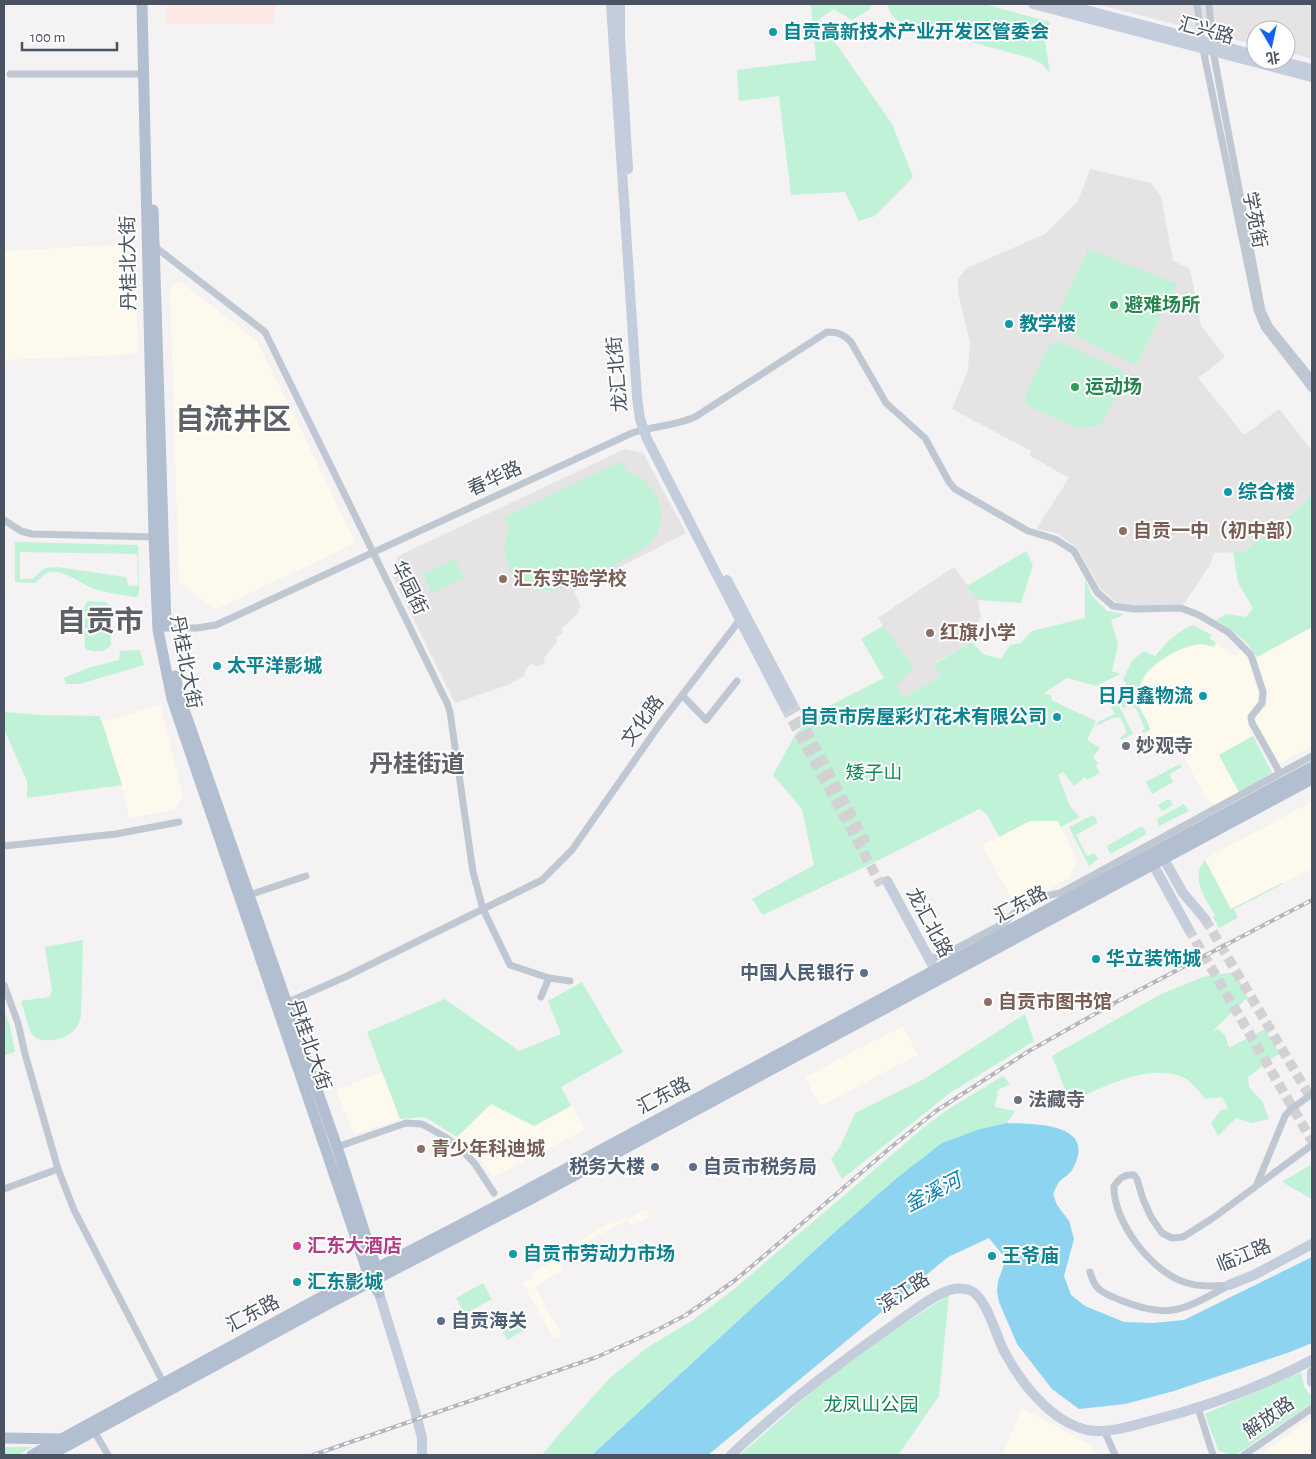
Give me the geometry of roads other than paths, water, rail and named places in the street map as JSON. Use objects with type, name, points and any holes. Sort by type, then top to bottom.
[{"type":"main road","name":"丹桂北大街","points":[[142,4],[146,237],[158,630],[172,700],[380,1294],[416,1415],[422,1438],[422,1455]]},
{"type":"main road","name":"丹桂北大街","points":[[149,4],[154,246],[166,628],[180,698],[337,1147],[373,1275]]},
{"type":"main road","name":"龙汇北街","points":[[611,4],[637,397],[646,429],[788,705]]},
{"type":"main road","name":"龙汇北街","points":[[620,4],[621,48],[646,429]]},
{"type":"main road","name":"汇兴路","points":[[1033,4],[1208,46],[1312,77]]},
{"type":"main road","points":[[1063,4],[1208,46],[1246,53]]},
{"type":"main road","points":[[1296,66],[1312,70]]},
{"type":"main road","name":"汇东路","points":[[1156,858],[1312,767]]},
{"type":"main road","name":"汇东路","points":[[32,1455],[165,1387],[373,1275],[525,1202],[1156,858],[1312,779]]},
{"type":"main road","points":[[1156,858],[1203,917],[1197,914],[1190,916],[1187,926],[1156,858]]},
{"type":"main road","name":"龙汇北路","points":[[884,883],[926,954],[935,977],[884,883]]},
{"type":"main road","name":"临江路","points":[[1229,1285],[1254,1275],[1312,1244]]},
{"type":"main road","name":"滨江路","points":[[725,1455],[760,1421],[846,1353],[929,1294],[953,1284],[972,1286],[986,1298],[1008,1348],[1022,1372],[1047,1401],[1067,1416],[1104,1430]]},
{"type":"main road","name":"滨江路","points":[[731,1455],[764,1424],[848,1357],[931,1299],[954,1289],[970,1290],[982,1300],[1004,1351],[1020,1377],[1045,1406],[1064,1420],[1087,1430],[1121,1428],[1198,1408],[1244,1391],[1312,1360]]},
{"type":"main road","points":[[1312,1372],[1312,1382]]},
{"type":"main road","name":"汇东路","points":[[50,1455],[94,1431],[165,1387]]},
{"type":"main road","points":[[4,1438],[58,1441]]},
{"type":"main road","points":[[63,1455],[81,1438]]},
{"type":"main road","points":[[4,1444],[58,1441]]},
{"type":"street","points":[[1197,4],[1208,46]]},
{"type":"street","points":[[1208,46],[1209,4]]},
{"type":"street","name":"学苑街","points":[[1208,46],[1262,311],[1270,327],[1312,379]]},
{"type":"street","name":"学苑街","points":[[1208,46],[1257,310],[1264,327],[1312,389]]},
{"type":"street","points":[[10,74],[144,74]]},
{"type":"street","name":"华园街","points":[[154,246],[265,332],[450,712],[473,872],[483,909],[510,965],[549,978],[570,982]]},
{"type":"street","name":"春华路","points":[[166,628],[197,628],[216,625],[632,433],[683,422],[695,417],[827,332],[837,332],[844,335],[851,342],[886,403],[925,438],[949,482],[955,489],[1028,531],[1055,539],[1074,551],[1097,592],[1113,606],[1134,609],[1181,608],[1199,615],[1228,632],[1251,655],[1263,692],[1262,703],[1251,716],[1252,723],[1280,773]]},
{"type":"street","points":[[4,520],[20,531],[32,534],[154,537]]},
{"type":"street","name":"文化路","points":[[483,909],[542,880],[572,850],[660,724],[742,617]]},
{"type":"street","points":[[682,694],[706,720],[736,681]]},
{"type":"street","points":[[926,954],[934,958],[950,952],[1004,923],[1014,914],[1046,896],[1060,892],[1312,756]]},
{"type":"street","points":[[4,846],[116,834],[179,822]]},
{"type":"street","points":[[249,895],[306,876]]},
{"type":"street","points":[[286,1003],[345,977],[483,909]]},
{"type":"street","points":[[540,997],[549,978]]},
{"type":"street","points":[[4,985],[18,1023],[58,1169],[74,1210],[165,1387]]},
{"type":"street","points":[[1257,1184],[1285,1116],[1291,1109],[1312,1094]]},
{"type":"street","points":[[337,1147],[406,1123],[422,1124],[447,1138],[462,1150],[475,1164],[494,1194]]},
{"type":"street","points":[[1257,1184],[1312,1144]]},
{"type":"street","points":[[4,1189],[58,1169]]},
{"type":"street","name":"临江路","points":[[1229,1285],[1214,1286],[1186,1282],[1160,1268],[1141,1249],[1129,1233],[1116,1204],[1114,1186],[1126,1174],[1134,1175],[1151,1217],[1162,1233],[1172,1238],[1183,1236],[1214,1218],[1257,1184]]},
{"type":"street","points":[[1090,1272],[1093,1282],[1102,1292],[1135,1306],[1160,1312],[1187,1307],[1229,1285]]},
{"type":"street","points":[[1198,1408],[1213,1455]]},
{"type":"street","name":"解放路","points":[[1244,1455],[1312,1408]]},
{"type":"street","points":[[1104,1430],[1115,1455]]},
{"type":"street","points":[[94,1431],[108,1455]]},
{"type":"water","name":"釜溪河","points":[[1007,1123],[1033,1124],[1060,1129],[1071,1135],[1077,1143],[1078,1155],[1072,1170],[1059,1182],[1053,1194],[1057,1205],[1069,1221],[1074,1239],[1064,1276],[1071,1295],[1085,1306],[1124,1322],[1153,1323],[1184,1320],[1312,1257],[1312,1343],[1174,1391],[1125,1404],[1079,1409],[1052,1389],[1017,1344],[999,1302],[997,1291],[998,1281],[1006,1259],[989,1238],[948,1257],[708,1455],[592,1455],[837,1230],[897,1178],[942,1143],[980,1129]]},
{"type":"tunnel","points":[[792,703],[866,843]]},
{"type":"tunnel","points":[[785,707],[881,885]]},
{"type":"tunnel","points":[[1205,919],[1312,1100]]},
{"type":"tunnel","points":[[1188,928],[1312,1141]]},
{"type":"railway","points":[[313,1455],[597,1357],[686,1315],[734,1281],[936,1111],[1029,1051],[1118,1001],[1312,900]]},
{"type":"place","name":"自贡高新技术产业开发区管委会","points":[[773,32]]},
{"type":"place","name":"避难场所","points":[[1114,305]]},
{"type":"place","name":"教学楼","points":[[1009,324]]},
{"type":"place","name":"运动场","points":[[1075,387]]},
{"type":"place","name":"综合楼","points":[[1228,492]]},
{"type":"place","name":"自贡一中（初中部）","points":[[1123,531]]},
{"type":"place","name":"汇东实验学校","points":[[503,579]]},
{"type":"place","name":"红旗小学","points":[[930,633]]},
{"type":"place","name":"太平洋影城","points":[[217,666]]},
{"type":"place","name":"日月鑫物流","points":[[1203,696]]},
{"type":"place","name":"自贡市房屋彩灯花术有限公司","points":[[1057,717]]},
{"type":"place","name":"妙观寺","points":[[1126,746]]},
{"type":"place","name":"华立装饰城","points":[[1096,959]]},
{"type":"place","name":"中国人民银行","points":[[864,973]]},
{"type":"place","name":"自贡市图书馆","points":[[988,1002]]},
{"type":"place","name":"法藏寺","points":[[1018,1100]]},
{"type":"place","name":"青少年科迪城","points":[[421,1149]]},
{"type":"place","name":"税务大楼","points":[[655,1167]]},
{"type":"place","name":"自贡市税务局","points":[[693,1167]]},
{"type":"place","name":"汇东大酒店","points":[[297,1246]]},
{"type":"place","name":"自贡市劳动力市场","points":[[513,1254]]},
{"type":"place","name":"王爷庙","points":[[992,1256]]},
{"type":"place","name":"汇东影城","points":[[297,1282]]},
{"type":"place","name":"自贡海关","points":[[441,1321]]},
{"type":"district","name":"自流井区","points":[[233,420]]},
{"type":"district","name":"自贡市","points":[[100,622]]},
{"type":"district","name":"丹桂街道","points":[[417,765]]},
{"type":"park label","name":"矮子山","points":[[874,773]]},
{"type":"park label","name":"龙凤山公园","points":[[871,1405]]}]
